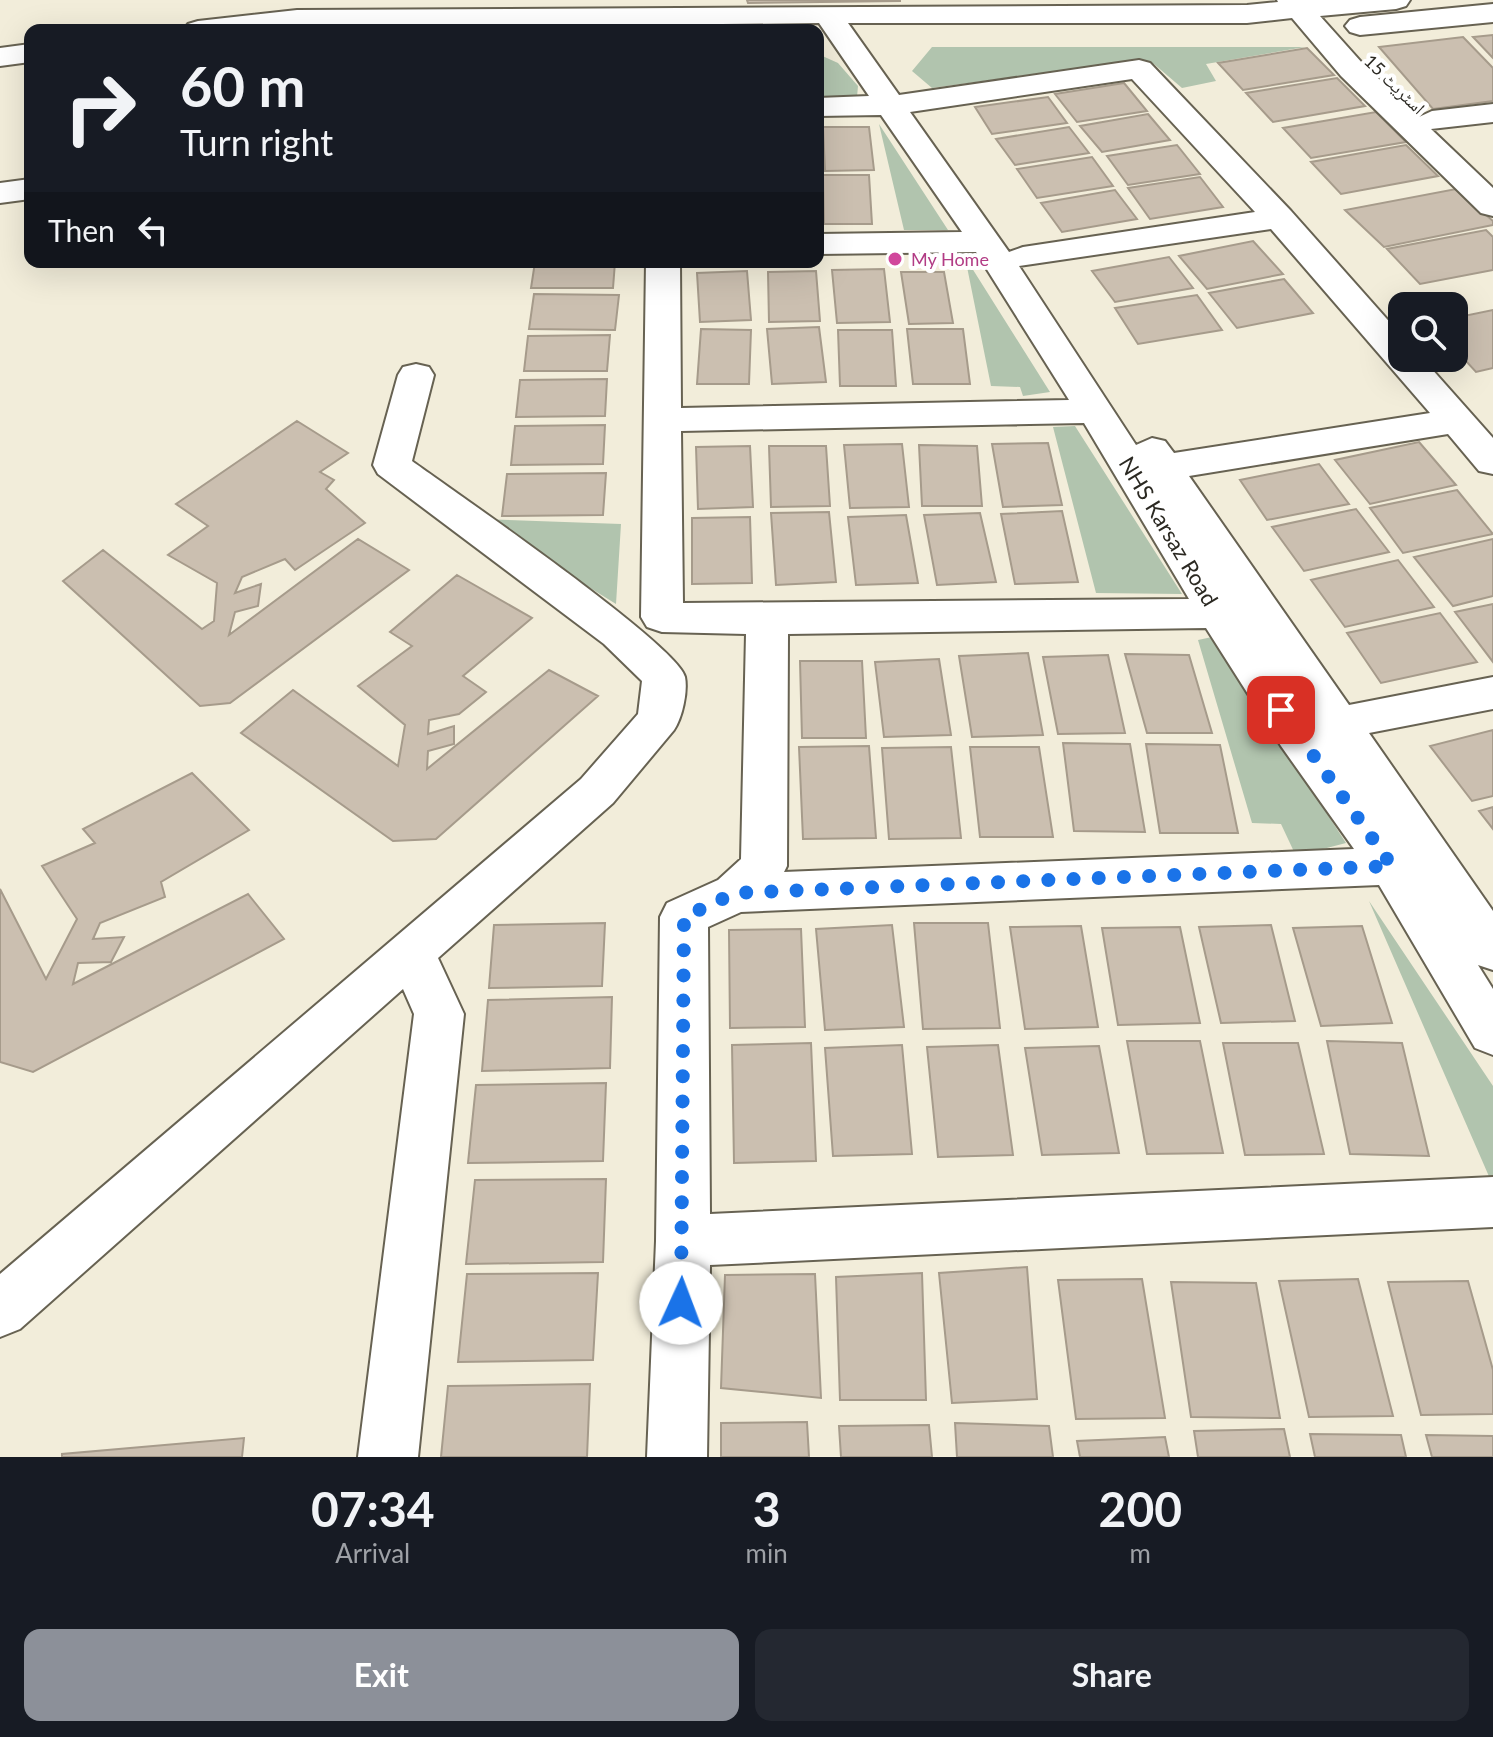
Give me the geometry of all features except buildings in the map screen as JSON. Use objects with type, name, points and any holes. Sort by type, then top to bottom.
[{"type":"street","points":[[842,26],[1250,36],[1309,16],[1396,0]]},
{"type":"street","points":[[1309,16],[1493,13]]},
{"type":"street","points":[[1309,16],[1493,206]]},
{"type":"street","name":"اسٹریٹ 15","points":[[1309,16],[1432,120],[1493,177]]},
{"type":"street","points":[[263,24],[297,19],[686,24]]},
{"type":"street","name":"NHS Karsaz Road","points":[[842,26],[1023,257],[1149,469],[1218,613],[1297,734],[1392,866],[1486,1007]]},
{"type":"street","points":[[0,57],[24,54]]},
{"type":"street","points":[[824,107],[905,103],[1139,69],[1279,218],[1388,342]]},
{"type":"street","points":[[0,76],[24,73]]},
{"type":"street","name":"NHS Karsaz Road","points":[[905,103],[986,242],[1095,411],[1149,469],[1339,723],[1493,950]]},
{"type":"street","points":[[1432,120],[1493,113]]},
{"type":"street","points":[[0,193],[24,190]]},
{"type":"street","points":[[1023,257],[1279,218]]},
{"type":"street","points":[[824,244],[986,242]]},
{"type":"street","points":[[663,268],[662,617],[767,619],[1218,613]]},
{"type":"street","points":[[1414,372],[1493,462]]},
{"type":"street","points":[[0,1310],[597,791],[659,719],[664,677],[619,633],[392,465],[416,375]]},
{"type":"street","points":[[663,420],[1095,411]]},
{"type":"street","points":[[1149,469],[1457,421]]},
{"type":"street","points":[[677,1457],[683,1241],[684,917],[735,893],[764,866],[767,619]]},
{"type":"street","points":[[1339,723],[1493,693]]},
{"type":"street","points":[[735,893],[1392,866]]},
{"type":"street","points":[[388,1457],[439,1014],[410,951]]},
{"type":"street","points":[[683,1241],[1493,1202]]},
{"type":"green space","points":[[932,47],[1305,47],[1206,64],[1216,81],[1182,88],[1154,64],[1136,60],[932,88],[912,71]]},
{"type":"green space","points":[[824,57],[838,63],[858,86],[857,97],[824,97]]},
{"type":"green space","points":[[879,124],[948,230],[904,230]]},
{"type":"green space","points":[[965,257],[1050,392],[1023,396],[1020,387],[991,386]]},
{"type":"green space","points":[[1075,426],[1182,594],[1096,593],[1053,427]]},
{"type":"green space","points":[[479,519],[621,524],[616,604]]},
{"type":"green space","points":[[1212,637],[1346,843],[1296,856],[1281,824],[1252,823],[1198,640]]},
{"type":"green space","points":[[1369,901],[1493,1086],[1493,1181],[1491,1181]]},
{"type":"place","name":"My Home","points":[[895,259]]},
{"type":"route","points":[[681,1303],[684,917],[735,893],[1392,866],[1281,710]]}]
